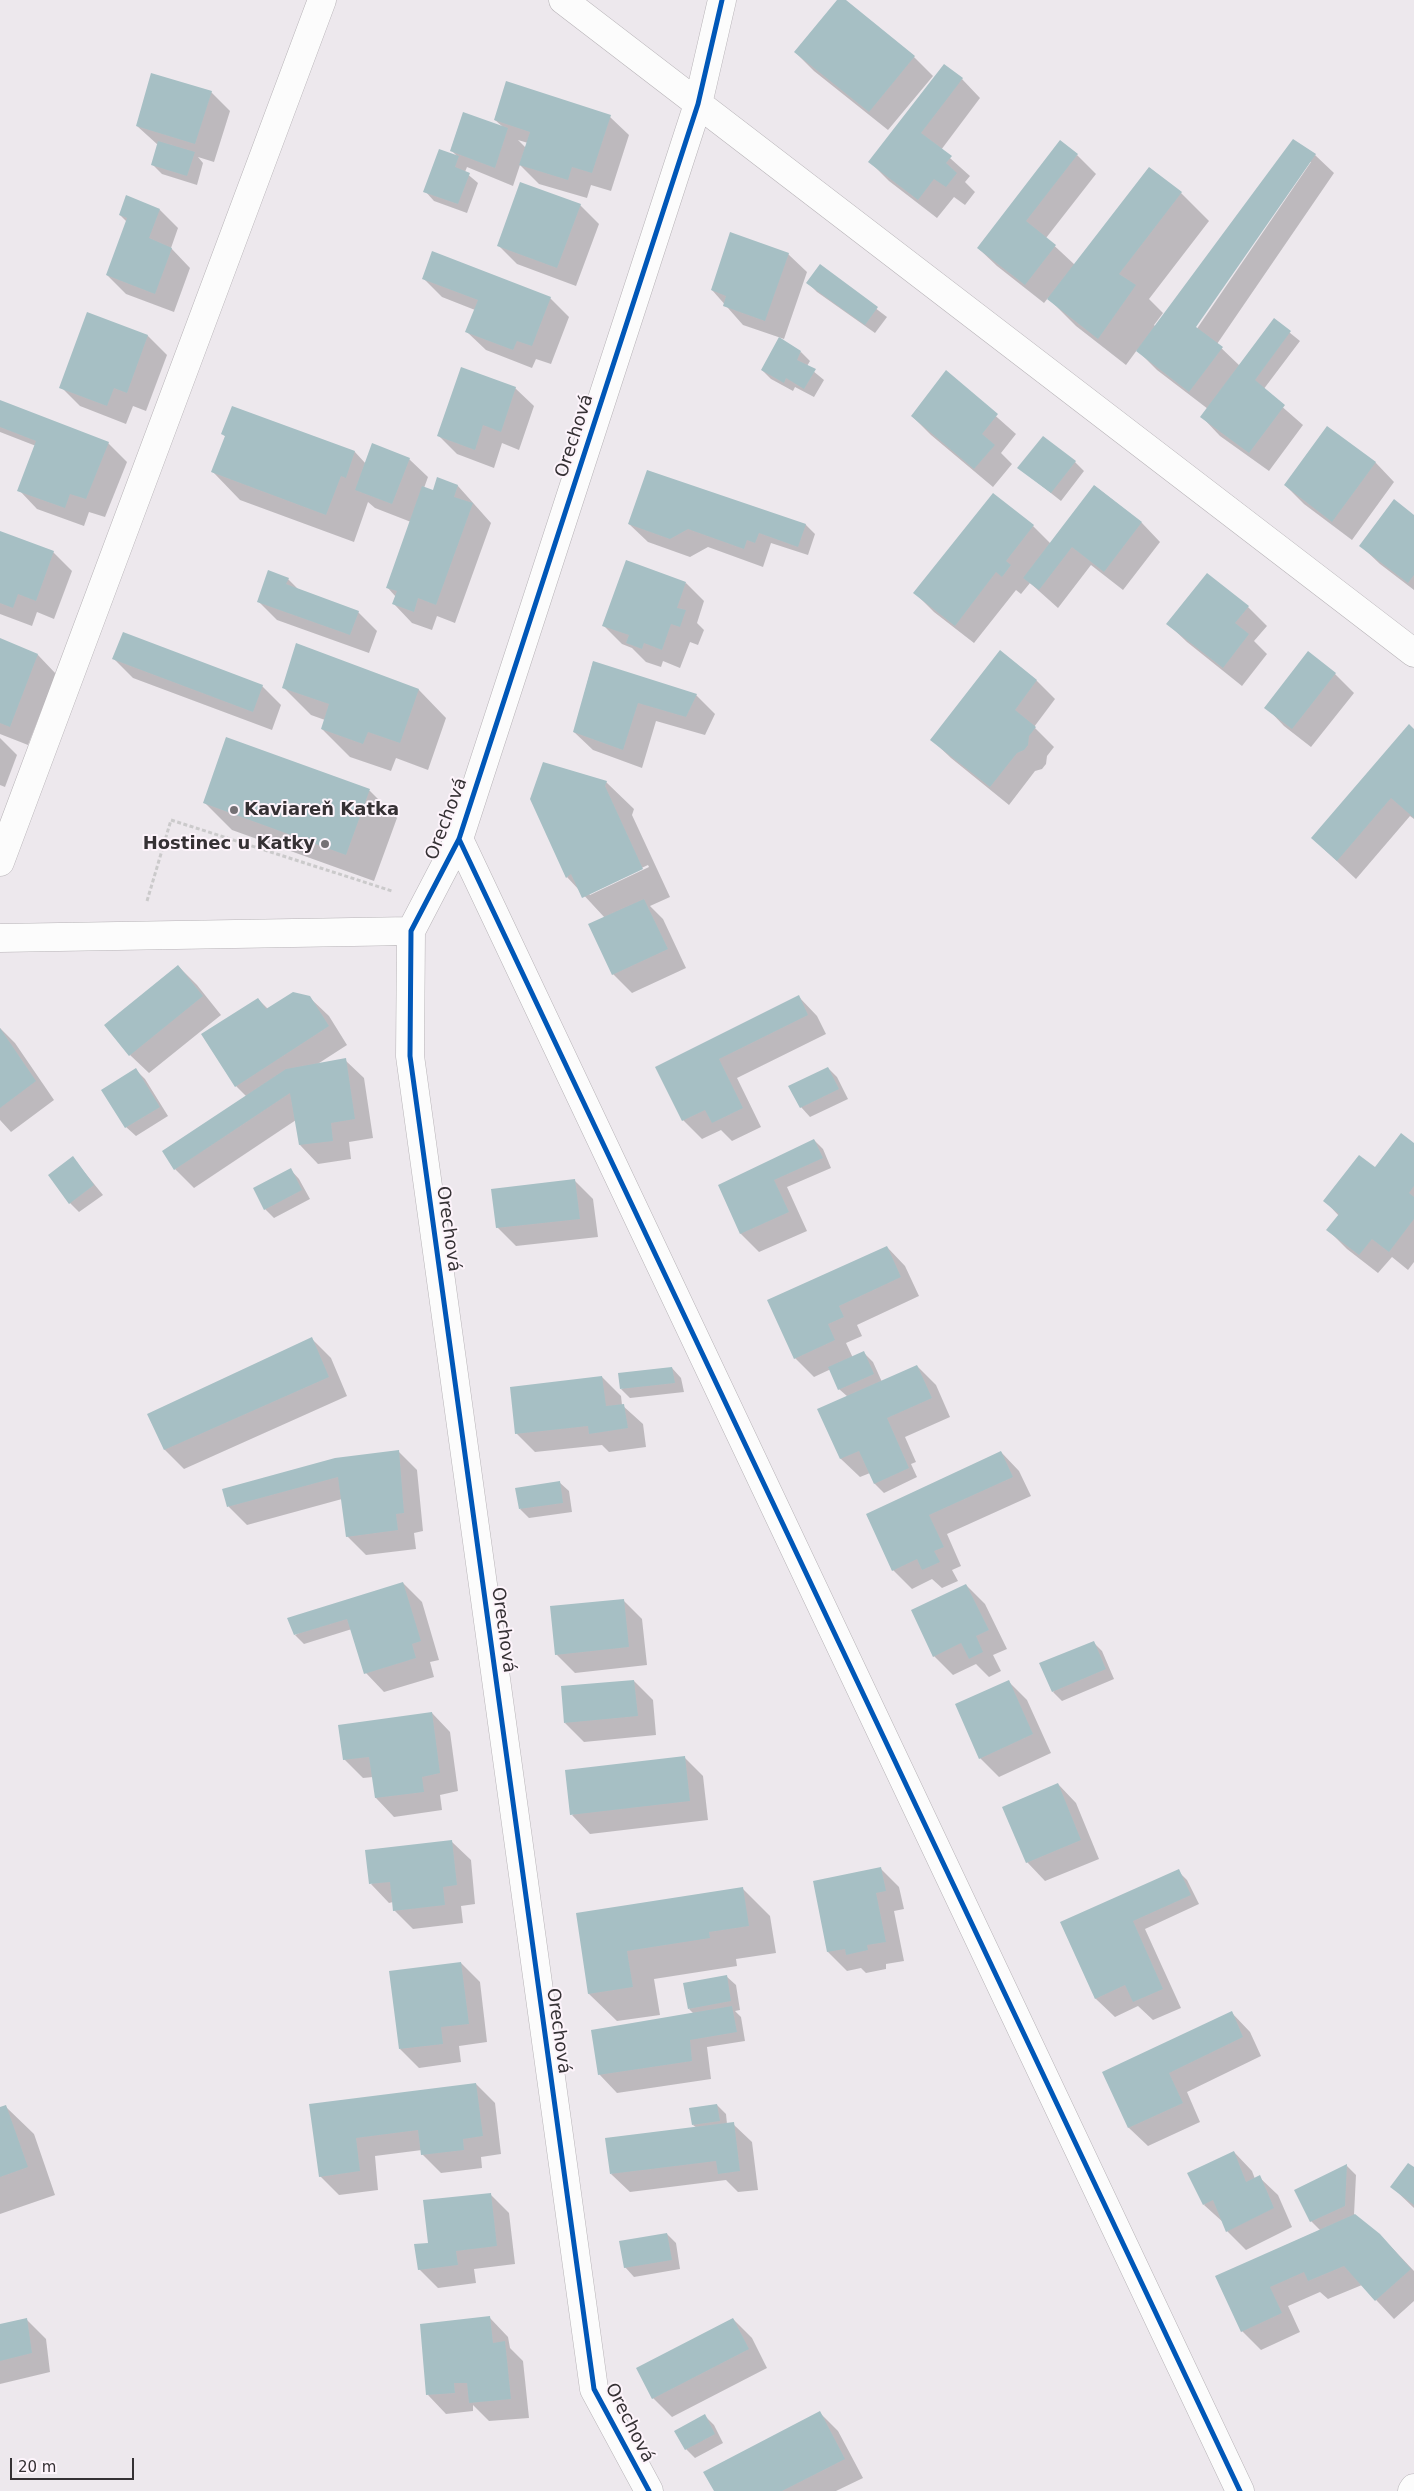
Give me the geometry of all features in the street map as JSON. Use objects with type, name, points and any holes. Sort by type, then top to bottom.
[{"type":"street","points":[[0,862],[322,0]]},
{"type":"street","points":[[563,0],[1414,653]]},
{"type":"street","name":"Orechová","points":[[649,2491],[594,2389],[410,1056],[411,931],[459,839],[698,104],[722,0]]},
{"type":"street","points":[[459,839],[1240,2491]]},
{"type":"street","points":[[0,938],[411,931]]},
{"type":"path","points":[[137,935],[171,820],[426,902]]},
{"type":"building","points":[[837,0],[846,0],[915,56],[869,112],[794,52]]},
{"type":"building","points":[[944,64],[963,78],[921,133],[952,156],[946,163],[957,173],[946,187],[934,179],[918,200],[868,162]]},
{"type":"building","points":[[151,73],[212,91],[195,144],[136,126]]},
{"type":"building","points":[[506,81],[611,115],[592,173],[572,167],[568,180],[519,165],[530,132],[494,120]]},
{"type":"building","points":[[463,112],[508,128],[495,168],[450,151]]},
{"type":"building","points":[[1293,139],[1316,154],[1196,327],[1223,347],[1189,392],[1136,351]]},
{"type":"building","points":[[1060,140],[1078,154],[1026,221],[1056,245],[1025,285],[977,248]]},
{"type":"building","points":[[158,141],[195,152],[187,176],[151,165]]},
{"type":"building","points":[[439,149],[459,156],[455,167],[470,173],[458,204],[423,192]]},
{"type":"building","points":[[1149,167],[1182,192],[1119,274],[1136,285],[1098,339],[1047,299]]},
{"type":"building","points":[[520,182],[581,204],[557,268],[497,246]]},
{"type":"building","points":[[126,195],[160,209],[149,238],[172,248],[155,294],[106,275],[127,218],[119,215]]},
{"type":"building","points":[[730,232],[789,253],[765,321],[723,306],[726,296],[711,290]]},
{"type":"building","points":[[432,251],[551,297],[532,346],[517,341],[513,350],[465,332],[478,300],[422,279]]},
{"type":"building","points":[[820,264],[878,307],[865,325],[806,283]]},
{"type":"building","points":[[87,312],[148,335],[127,393],[114,388],[107,406],[59,388]]},
{"type":"building","points":[[1274,318],[1291,331],[1255,380],[1285,405],[1249,453],[1200,417]]},
{"type":"building","points":[[779,337],[801,351],[797,360],[816,369],[804,389],[786,378],[784,383],[761,370]]},
{"type":"building","points":[[461,367],[516,387],[501,432],[483,425],[475,450],[437,436]]},
{"type":"building","points":[[946,370],[998,414],[982,434],[995,445],[974,469],[911,416]]},
{"type":"building","points":[[0,400],[109,442],[86,499],[70,494],[65,508],[17,491],[36,441],[0,427]]},
{"type":"building","points":[[232,406],[355,451],[346,478],[341,476],[326,515],[211,472],[225,436],[221,434]]},
{"type":"building","points":[[1327,426],[1376,462],[1332,522],[1284,485]]},
{"type":"building","points":[[1043,436],[1076,461],[1051,493],[1017,468]]},
{"type":"building","points":[[372,443],[410,458],[392,504],[355,490]]},
{"type":"building","points":[[647,470],[806,524],[798,547],[759,533],[755,543],[747,540],[744,549],[688,529],[670,539],[628,524]]},
{"type":"building","points":[[437,477],[458,485],[454,497],[473,503],[436,605],[418,598],[414,612],[392,604],[397,591],[386,588],[422,486],[433,490]]},
{"type":"building","points":[[1094,485],[1142,522],[1104,572],[1072,547],[1039,590],[1023,578]]},
{"type":"building","points":[[993,493],[1034,525],[1006,561],[1011,565],[1002,577],[996,572],[955,626],[913,593]]},
{"type":"building","points":[[1394,499],[1414,515],[1414,575],[1408,583],[1359,546]]},
{"type":"building","points":[[0,531],[54,551],[36,601],[18,594],[13,608],[0,603]]},
{"type":"building","points":[[626,560],[686,582],[677,608],[686,610],[680,627],[671,624],[662,650],[644,643],[642,649],[626,643],[629,635],[602,626]]},
{"type":"building","points":[[268,570],[289,578],[286,584],[359,611],[350,635],[257,602]]},
{"type":"building","points":[[1207,573],[1249,606],[1235,623],[1249,634],[1223,668],[1166,624]]},
{"type":"building","points":[[123,632],[263,685],[253,712],[112,659]]},
{"type":"building","points":[[0,638],[38,654],[10,727],[0,723]]},
{"type":"building","points":[[296,643],[419,689],[400,743],[368,732],[363,744],[321,729],[329,704],[282,688]]},
{"type":"building","points":[[1000,650],[1037,680],[1015,710],[1036,727],[1029,736],[1028,745],[1024,750],[1017,753],[990,787],[930,740]]},
{"type":"building","points":[[1308,651],[1336,673],[1292,729],[1264,708]]},
{"type":"building","points":[[593,661],[697,694],[686,717],[638,703],[623,750],[573,732]]},
{"type":"building","points":[[1409,724],[1414,729],[1414,818],[1391,798],[1337,861],[1311,838]]},
{"type":"building","points":[[226,737],[370,789],[346,855],[203,803]]},
{"type":"building","points":[[543,762],[607,781],[605,786],[643,869],[582,898],[571,874],[566,878],[530,799]]},
{"type":"building","points":[[644,899],[668,949],[612,975],[588,924]]},
{"type":"building","points":[[178,965],[203,996],[129,1056],[104,1025]]},
{"type":"building","points":[[293,992],[310,996],[329,1026],[235,1087],[201,1034],[258,998],[266,1009]]},
{"type":"building","points":[[799,995],[808,1015],[719,1059],[743,1108],[712,1123],[705,1110],[682,1121],[655,1067]]},
{"type":"building","points":[[0,1028],[36,1081],[0,1108]]},
{"type":"building","points":[[346,1058],[355,1119],[331,1123],[333,1141],[299,1145],[290,1093],[174,1170],[162,1151],[286,1069]]},
{"type":"building","points":[[828,1067],[839,1089],[800,1108],[788,1086]]},
{"type":"building","points":[[136,1068],[160,1107],[125,1128],[101,1090]]},
{"type":"building","points":[[1401,1133],[1414,1143],[1414,1186],[1409,1193],[1414,1197],[1414,1219],[1389,1252],[1372,1239],[1359,1255],[1326,1230],[1339,1214],[1323,1201],[1359,1155],[1375,1167]]},
{"type":"building","points":[[814,1139],[823,1158],[774,1180],[789,1212],[740,1234],[718,1185]]},
{"type":"building","points":[[73,1156],[94,1185],[69,1204],[48,1175]]},
{"type":"building","points":[[291,1168],[302,1190],[264,1210],[253,1188]]},
{"type":"building","points":[[575,1179],[580,1219],[496,1228],[491,1189]]},
{"type":"building","points":[[887,1246],[901,1277],[839,1306],[844,1317],[828,1324],[835,1340],[794,1359],[767,1300]]},
{"type":"building","points":[[312,1337],[329,1377],[164,1450],[147,1414]]},
{"type":"building","points":[[864,1351],[874,1374],[838,1390],[828,1367]]},
{"type":"building","points":[[917,1365],[932,1398],[887,1418],[909,1468],[874,1484],[859,1451],[840,1459],[817,1409]]},
{"type":"building","points":[[672,1367],[675,1383],[620,1389],[618,1373]]},
{"type":"building","points":[[602,1376],[606,1406],[624,1404],[628,1428],[589,1434],[588,1426],[515,1434],[510,1387]]},
{"type":"building","points":[[399,1450],[404,1513],[396,1514],[398,1530],[346,1537],[338,1477],[227,1507],[222,1489],[335,1458]]},
{"type":"building","points":[[1001,1451],[1013,1477],[929,1515],[944,1547],[934,1551],[940,1562],[922,1570],[917,1559],[892,1571],[866,1514]]},
{"type":"building","points":[[560,1481],[563,1503],[519,1509],[515,1488]]},
{"type":"building","points":[[403,1582],[421,1641],[412,1644],[416,1658],[364,1674],[347,1619],[294,1635],[287,1618]]},
{"type":"building","points":[[966,1584],[989,1630],[976,1636],[983,1652],[969,1659],[961,1643],[933,1657],[911,1610]]},
{"type":"building","points":[[624,1599],[629,1647],[555,1655],[550,1606]]},
{"type":"building","points":[[1094,1641],[1106,1669],[1052,1692],[1039,1663]]},
{"type":"building","points":[[634,1680],[638,1716],[564,1723],[561,1686]]},
{"type":"building","points":[[1009,1680],[1033,1734],[979,1759],[955,1704]]},
{"type":"building","points":[[432,1712],[440,1773],[422,1777],[424,1792],[375,1798],[369,1757],[343,1760],[338,1725]]},
{"type":"building","points":[[685,1756],[690,1801],[570,1815],[565,1770]]},
{"type":"building","points":[[1058,1783],[1081,1840],[1026,1863],[1002,1807]]},
{"type":"building","points":[[452,1840],[457,1885],[443,1887],[445,1905],[393,1911],[390,1882],[369,1884],[365,1850]]},
{"type":"building","points":[[881,1867],[886,1891],[876,1893],[886,1942],[867,1945],[868,1950],[846,1955],[845,1949],[827,1952],[813,1881]]},
{"type":"building","points":[[1179,1869],[1191,1895],[1133,1921],[1163,1989],[1133,2002],[1125,1985],[1095,1999],[1060,1922]]},
{"type":"building","points":[[743,1887],[749,1926],[709,1932],[710,1938],[627,1951],[633,1987],[588,1994],[576,1913]]},
{"type":"building","points":[[461,1962],[469,2024],[441,2027],[443,2044],[399,2049],[389,1971]]},
{"type":"building","points":[[727,1975],[731,2001],[688,2009],[683,1983]]},
{"type":"building","points":[[732,2006],[737,2032],[690,2040],[692,2061],[598,2075],[591,2030]]},
{"type":"building","points":[[1232,2011],[1243,2037],[1169,2073],[1183,2103],[1128,2128],[1102,2072]]},
{"type":"building","points":[[476,2083],[483,2136],[463,2139],[464,2150],[421,2155],[418,2130],[356,2138],[360,2171],[319,2177],[309,2104]]},
{"type":"building","points":[[717,2104],[720,2121],[692,2125],[689,2108]]},
{"type":"building","points":[[6,2105],[28,2167],[0,2177],[0,2107]]},
{"type":"building","points":[[734,2122],[740,2171],[718,2174],[716,2161],[610,2174],[605,2138]]},
{"type":"building","points":[[1234,2151],[1246,2182],[1260,2175],[1274,2208],[1226,2232],[1213,2200],[1203,2205],[1187,2173]]},
{"type":"building","points":[[1408,2163],[1414,2167],[1414,2205],[1390,2187]]},
{"type":"building","points":[[1347,2164],[1345,2206],[1310,2222],[1294,2190]]},
{"type":"building","points":[[491,2193],[497,2246],[456,2251],[458,2265],[418,2270],[414,2244],[428,2243],[423,2200]]},
{"type":"building","points":[[1355,2214],[1380,2234],[1411,2269],[1375,2301],[1344,2266],[1308,2281],[1304,2272],[1270,2287],[1282,2313],[1241,2332],[1215,2276]]},
{"type":"building","points":[[667,2233],[672,2260],[624,2268],[619,2241]]},
{"type":"building","points":[[490,2316],[493,2343],[505,2341],[511,2399],[469,2403],[467,2383],[454,2383],[455,2393],[426,2395],[420,2324]]},
{"type":"building","points":[[27,2318],[32,2353],[0,2361],[0,2324]]},
{"type":"building","points":[[733,2318],[749,2349],[652,2399],[636,2368]]},
{"type":"building","points":[[820,2411],[845,2459],[782,2491],[714,2491],[703,2472]]},
{"type":"building","points":[[705,2414],[715,2434],[685,2450],[674,2431]]},
{"type":"cycle path","points":[[649,2491],[594,2389],[410,1056],[411,931],[459,839],[698,104],[722,0]]},
{"type":"cycle path","points":[[459,839],[1240,2491]]},
{"type":"place","name":"Kaviareň Katka","points":[[234,810]]},
{"type":"place","name":"Hostinec u Katky","points":[[325,844]]}]
